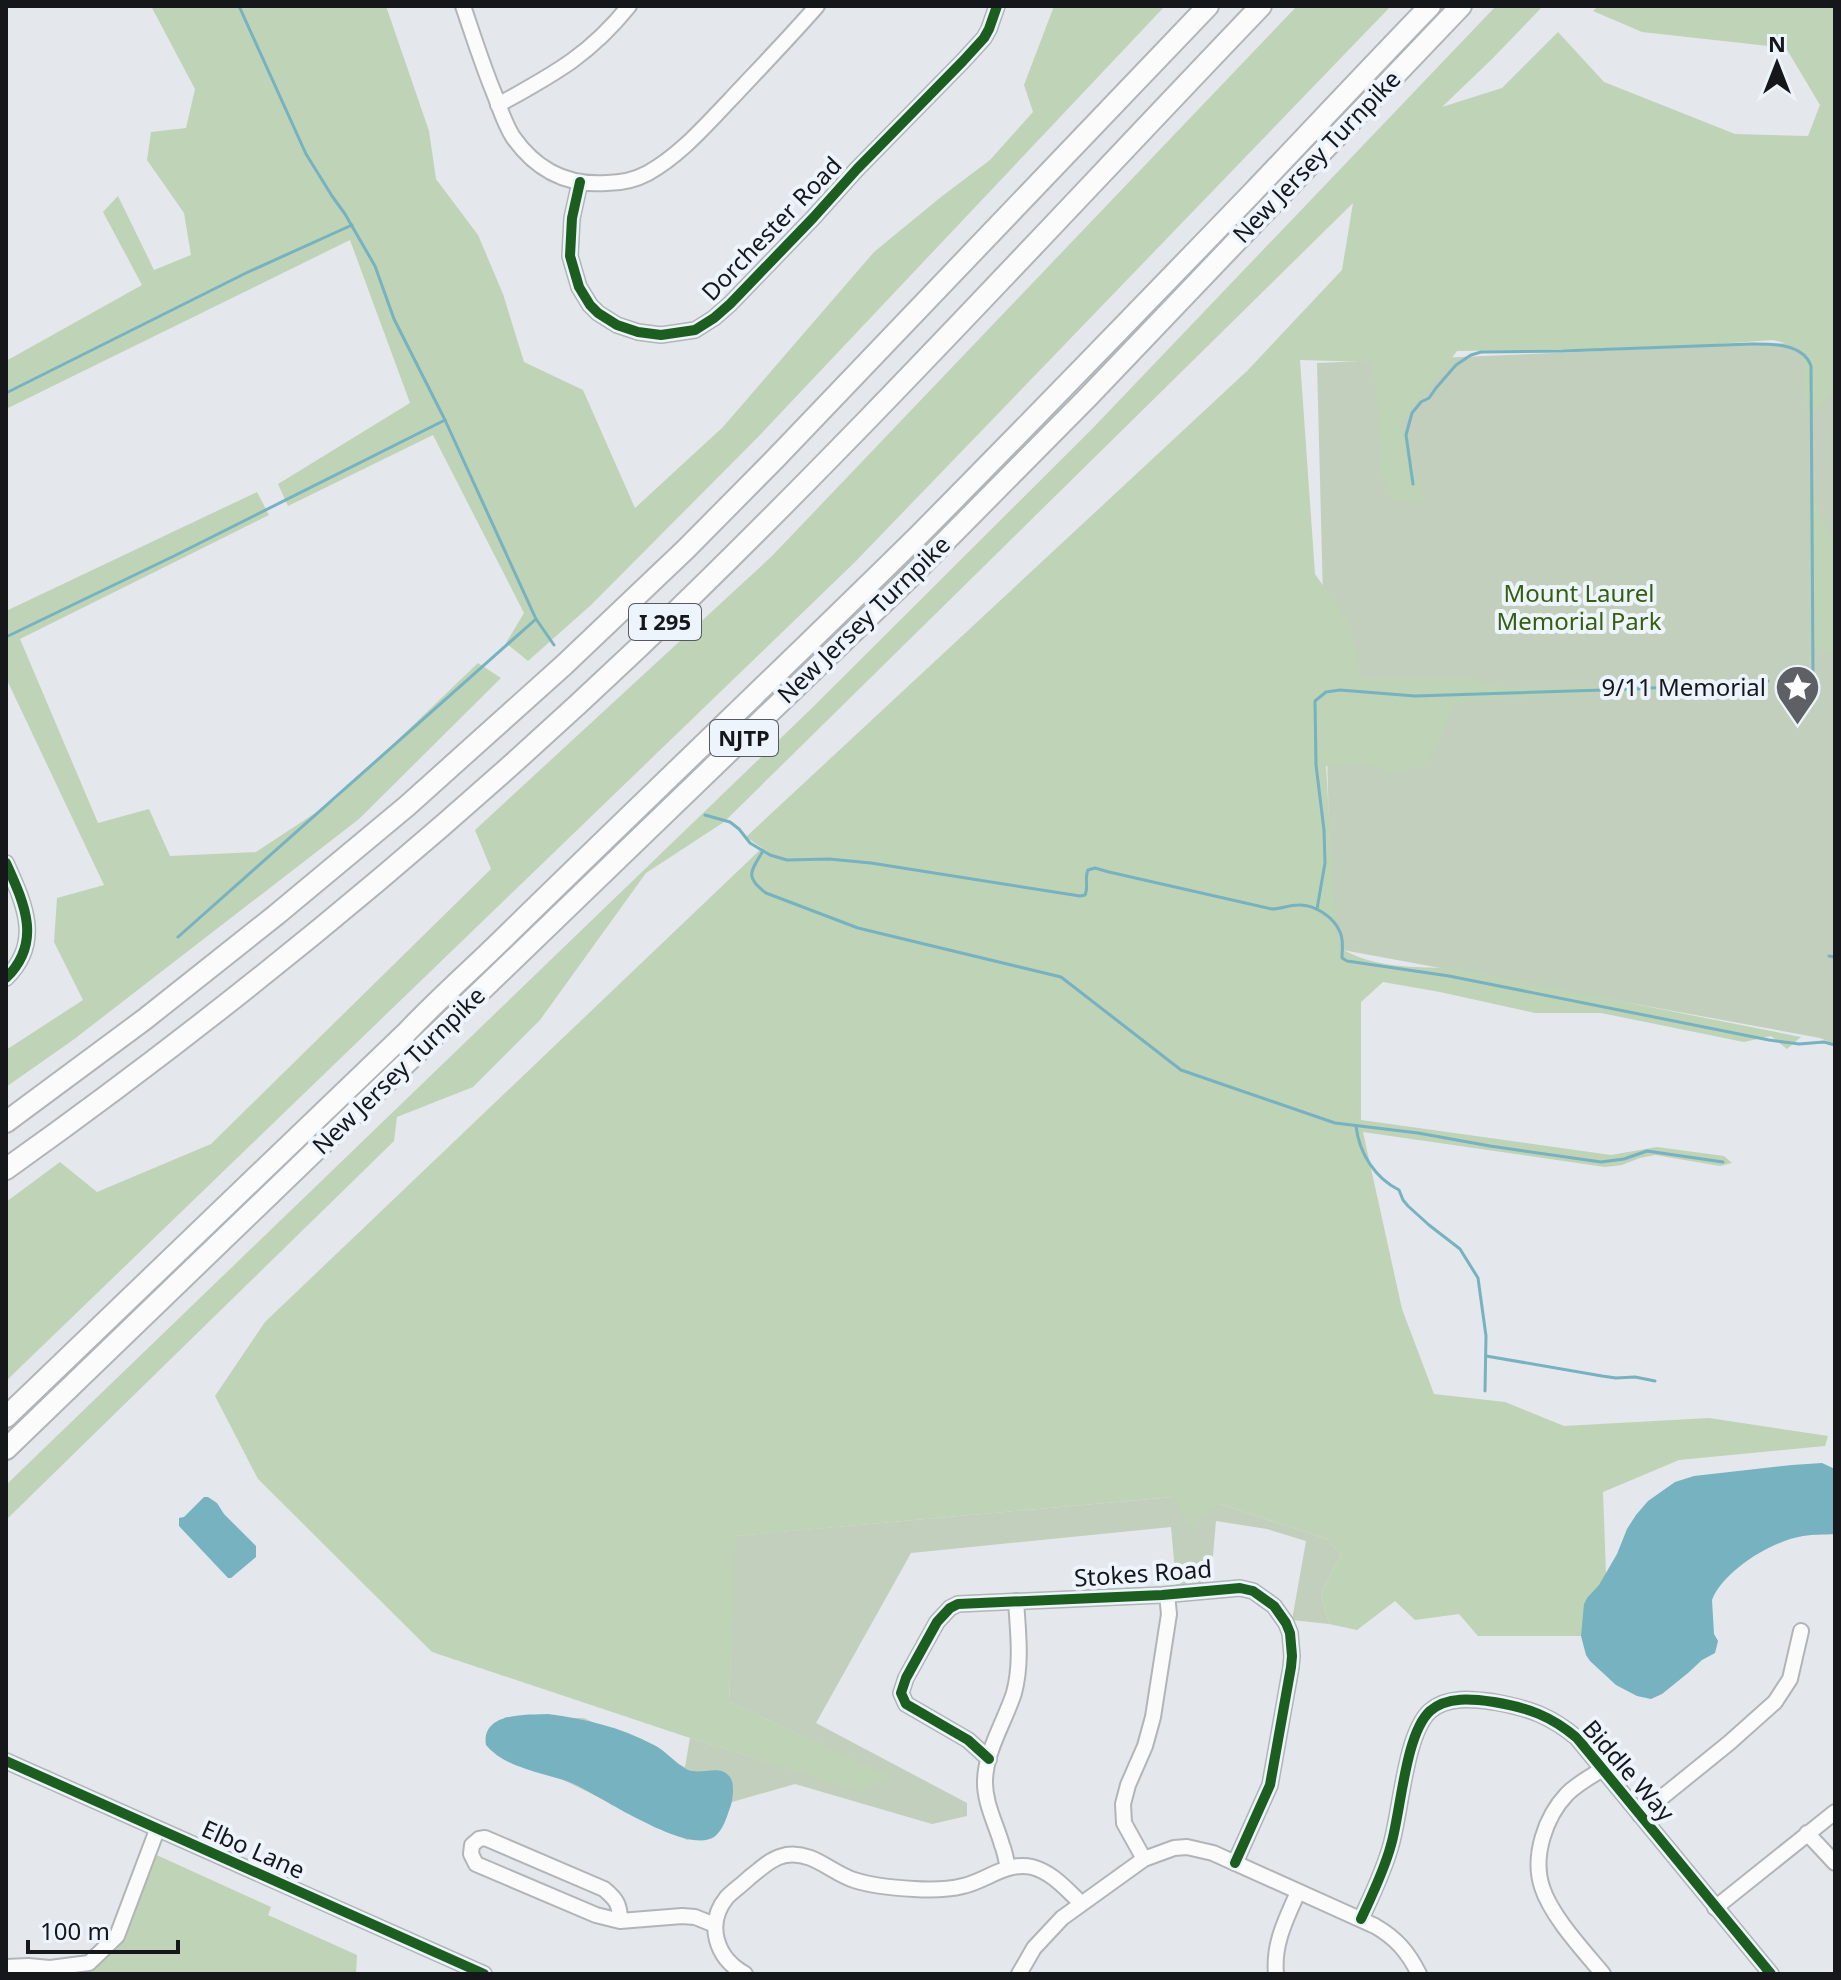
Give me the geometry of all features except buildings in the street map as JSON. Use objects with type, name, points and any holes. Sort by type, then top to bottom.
[{"type":"highway","name":"I 295","points":[[6,1122],[145,1019],[276,915],[407,806],[564,665],[775,459],[1208,6]]},
{"type":"highway","name":"I 295","points":[[6,1169],[176,1044],[277,964],[410,854],[542,738],[780,509],[1261,6]]},
{"type":"highway","name":"New Jersey Turnpike","points":[[6,1417],[908,545],[1104,347],[1430,6]]},
{"type":"highway","name":"New Jersey Turnpike","points":[[6,1449],[909,578],[1089,396],[1461,6]]},
{"type":"street","points":[[463,6],[511,134],[537,164],[559,177],[597,184],[623,182],[648,173],[672,157],[751,79],[817,6]]},
{"type":"street","points":[[498,105],[571,63],[599,40],[629,6]]},
{"type":"street","name":"Dorchester Road","points":[[580,182],[570,237],[570,256],[579,287],[590,305],[617,325],[638,332],[661,335],[695,330],[722,312],[970,54],[989,29],[997,6]]},
{"type":"street","points":[[6,863],[22,904],[27,928],[24,953],[6,978]]},
{"type":"street","name":"Stokes Road","points":[[989,1759],[968,1740],[906,1704],[901,1693],[937,1622],[950,1608],[958,1604],[1246,1589],[1274,1606],[1286,1623],[1292,1656],[1270,1785],[1235,1863]]},
{"type":"street","points":[[1144,1859],[1124,1823],[1123,1804],[1153,1717],[1169,1614],[1167,1595]]},
{"type":"street","points":[[1008,1868],[986,1794],[985,1776],[1017,1680],[1020,1660],[1016,1601]]},
{"type":"street","points":[[1640,1815],[1775,1702],[1790,1679],[1801,1631]]},
{"type":"street","name":"Biddle Way","points":[[1361,1919],[1390,1848],[1416,1733],[1427,1713],[1447,1701],[1482,1701],[1542,1714],[1555,1720],[1577,1738],[1771,1974]]},
{"type":"street","name":"Elbo Lane","points":[[6,1761],[484,1974]]},
{"type":"street","points":[[1603,1769],[1572,1789],[1560,1802],[1543,1836],[1539,1866],[1541,1885],[1554,1912],[1603,1974]]},
{"type":"street","points":[[1715,1908],[1835,1812]]},
{"type":"street","points":[[6,1967],[50,1968],[89,1963],[117,1936],[157,1830]]},
{"type":"street","points":[[1807,1833],[1835,1863]]},
{"type":"street","points":[[620,1921],[620,1906],[616,1898],[604,1889],[485,1838],[472,1845],[471,1854],[476,1864],[596,1915],[620,1921],[695,1917],[715,1925]]},
{"type":"street","points":[[1019,1974],[1042,1937],[1081,1903],[1144,1859],[1161,1851],[1187,1847],[1213,1853],[1361,1919],[1397,1941],[1419,1974]]},
{"type":"street","points":[[745,1974],[720,1951],[715,1925],[721,1907],[733,1892],[764,1865],[782,1856],[811,1858],[857,1881],[912,1889],[966,1886],[1008,1868],[1022,1866],[1048,1874],[1081,1903]]},
{"type":"street","points":[[1276,1974],[1278,1940],[1298,1892]]},
{"type":"green space","points":[[151,6],[386,6],[429,131],[436,179],[478,235],[503,294],[524,362],[583,390],[635,508],[723,427],[874,252],[990,160],[1033,112],[1024,85],[1054,6],[1165,6],[758,437],[591,605],[528,661],[506,643],[524,613],[433,435],[288,506],[278,484],[410,403],[350,240],[6,409],[6,361],[142,285],[103,212],[118,196],[154,270],[191,255],[184,213],[147,160],[151,132],[186,128],[195,89]]},
{"type":"green space","points":[[1297,6],[1391,6],[855,562],[6,1381],[6,1202],[60,1162],[97,1192],[211,1144],[491,869],[475,830],[772,556]]},
{"type":"green space","points":[[1496,6],[1543,6],[1442,107],[1502,88],[1558,32],[1604,82],[1735,134],[1808,136],[1820,105],[1786,48],[1642,32],[1593,11],[1598,6],[1835,6],[1835,391],[1808,418],[1800,347],[1773,340],[1661,348],[1457,351],[1400,426],[1425,503],[1394,500],[1381,474],[1372,362],[1300,360],[1315,574],[1351,626],[1362,678],[1470,678],[1496,687],[1598,686],[1592,694],[1505,698],[1463,702],[1452,707],[1439,744],[1423,767],[1392,772],[1363,764],[1326,766],[1337,946],[1350,954],[1379,963],[1454,968],[1801,1037],[1787,1049],[1771,1036],[1744,1042],[1601,1013],[1535,1013],[1383,982],[1361,1002],[1361,1120],[1611,1155],[1657,1147],[1724,1156],[1732,1163],[1720,1166],[1655,1155],[1605,1167],[1363,1132],[1402,1309],[1434,1394],[1505,1402],[1564,1426],[1709,1418],[1828,1436],[1825,1446],[1679,1460],[1603,1492],[1606,1574],[1581,1636],[1478,1636],[1459,1614],[1415,1620],[1395,1601],[1357,1630],[1329,1624],[1321,1594],[1341,1555],[1327,1539],[1220,1504],[1190,1526],[1173,1497],[736,1536],[729,1702],[892,1777],[861,1792],[432,1652],[258,1479],[215,1396],[265,1322],[762,848],[746,837],[1247,371],[1342,270],[1353,203],[724,822],[646,873],[540,1020],[473,1087],[397,1117],[394,1141],[6,1520],[6,1485],[812,708],[1092,429]]},
{"type":"green space","name":"Mount Laurel Memorial Park","points":[[1812,342],[1835,349],[1835,1044],[1820,1038],[1332,948],[1317,363]]},
{"type":"green space","points":[[1809,479],[1816,483],[1817,509],[1835,546],[1835,659],[1815,647],[1811,605]]},
{"type":"green space","points":[[257,492],[269,515],[20,639],[98,823],[149,809],[170,856],[256,852],[335,800],[478,663],[501,678],[359,819],[73,1040],[6,1087],[6,1050],[83,1000],[54,942],[57,898],[104,885],[6,678],[6,611]]},
{"type":"green space","points":[[1703,679],[1753,679],[1756,688],[1623,693],[1617,684],[1629,682],[1645,686]]},
{"type":"green space","points":[[1173,1497],[1220,1504],[1327,1539],[1341,1555],[1321,1594],[1329,1624],[1292,1620],[1306,1541],[1267,1529],[1216,1521],[1210,1589],[1177,1593],[1171,1527],[911,1553],[816,1723],[967,1803],[967,1816],[932,1824],[795,1784],[732,1802],[715,1836],[687,1840],[485,1742],[505,1717],[584,1718],[685,1767],[690,1738],[861,1791],[890,1777],[729,1702],[735,1536]]},
{"type":"green space","points":[[150,1852],[271,1907],[268,1915],[357,1955],[356,1974],[6,1974],[6,1966],[109,1951]]},
{"type":"water","points":[[1822,1463],[1835,1469],[1835,1534],[1803,1536],[1777,1544],[1750,1559],[1727,1578],[1712,1600],[1714,1634],[1718,1641],[1715,1653],[1651,1699],[1637,1696],[1616,1685],[1590,1661],[1581,1636],[1584,1604],[1617,1554],[1627,1529],[1648,1501],[1675,1482],[1694,1476]]},
{"type":"water","points":[[204,1497],[217,1503],[256,1546],[256,1557],[231,1578],[179,1526],[179,1518],[184,1517]]},
{"type":"water","points":[[548,1714],[589,1721],[628,1733],[658,1748],[688,1770],[725,1773],[732,1782],[733,1794],[720,1831],[714,1837],[701,1840],[665,1832],[574,1784],[505,1760],[486,1745],[486,1734],[498,1721]]},
{"type":"waterway","points":[[239,6],[306,154],[375,266],[394,319],[445,420],[536,619],[554,645]]},
{"type":"waterway","points":[[6,393],[246,273],[352,225]]},
{"type":"waterway","points":[[1413,484],[1406,435],[1412,413],[1456,365],[1471,355],[1481,352],[1751,344],[1794,349],[1807,358],[1811,366],[1813,673],[1805,680],[1795,680]]},
{"type":"waterway","points":[[6,637],[445,420]]},
{"type":"waterway","points":[[178,937],[536,619]]},
{"type":"waterway","points":[[1317,909],[1325,863],[1316,765],[1315,701],[1326,692],[1340,690],[1415,696],[1768,681]]},
{"type":"waterway","points":[[705,815],[730,822],[750,843],[770,855],[787,860],[829,859],[871,863],[1080,896],[1086,892],[1088,870],[1095,868],[1272,909],[1304,905],[1317,909],[1337,926],[1341,935],[1342,958],[1347,961],[1449,976],[1769,1040],[1835,1045]]},
{"type":"waterway","points":[[763,851],[755,864],[752,878],[766,893],[858,928],[1061,977],[1181,1070],[1335,1123],[1601,1162],[1624,1159],[1647,1151],[1723,1162]]},
{"type":"waterway","points":[[1829,956],[1835,957]]},
{"type":"waterway","points":[[1356,1126],[1361,1146],[1376,1172],[1399,1190],[1408,1206],[1460,1249],[1478,1278],[1486,1336],[1485,1391]]},
{"type":"waterway","points":[[1486,1356],[1602,1376],[1655,1381]]},
{"type":"cycle path","points":[[580,182],[572,218],[570,256],[579,287],[590,305],[617,325],[638,332],[661,335],[695,330],[730,304],[963,61],[984,38],[997,6]]},
{"type":"cycle path","points":[[6,863],[27,922],[24,950],[6,978]]},
{"type":"cycle path","points":[[989,1759],[968,1740],[906,1704],[901,1693],[937,1622],[950,1608],[958,1604],[1162,1595],[1240,1588],[1253,1591],[1274,1606],[1286,1623],[1292,1656],[1270,1785],[1235,1863]]},
{"type":"cycle path","points":[[1361,1919],[1388,1855],[1409,1755],[1422,1722],[1430,1711],[1444,1703],[1486,1701],[1539,1714],[1577,1738],[1771,1974]]},
{"type":"cycle path","points":[[6,1761],[484,1974]]},
{"type":"place","name":"9/11 Memorial","points":[[1797,727]]}]
